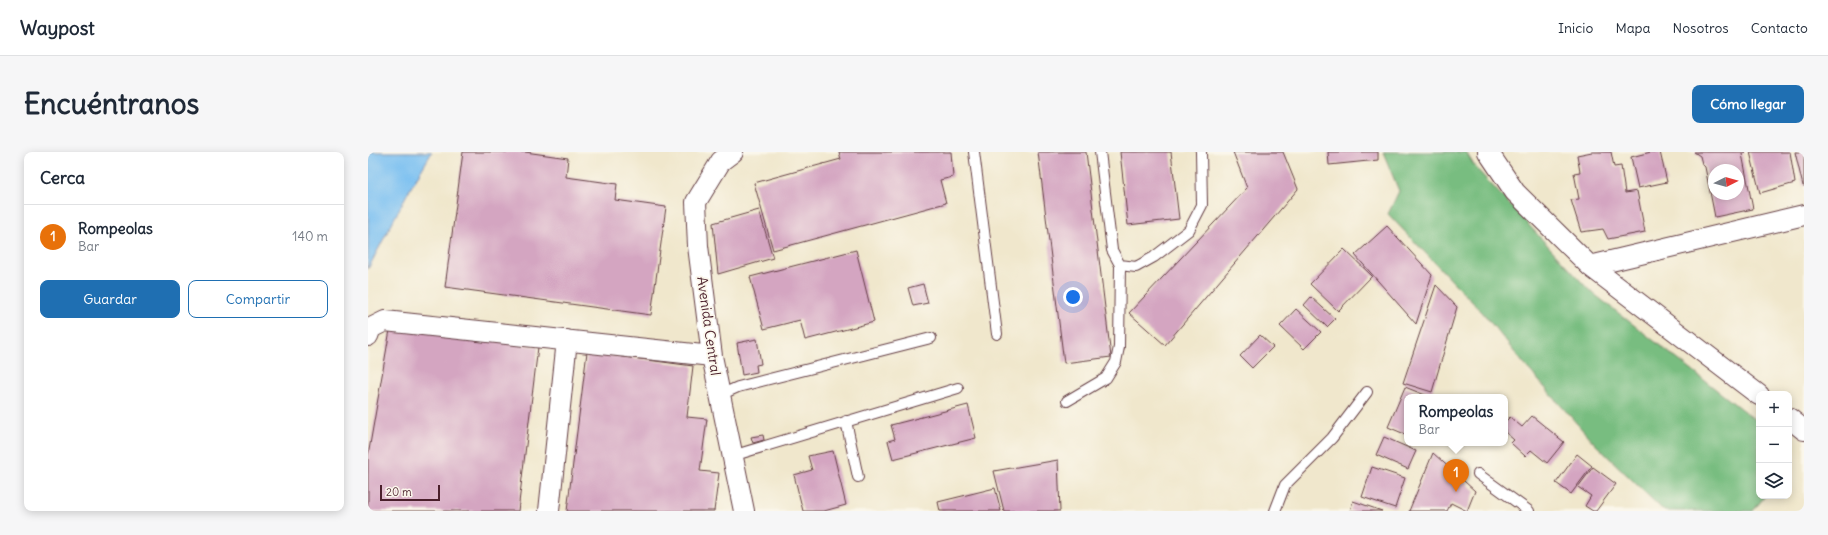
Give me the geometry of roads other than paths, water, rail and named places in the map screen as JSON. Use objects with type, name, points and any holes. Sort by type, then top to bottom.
[{"type":"street","name":"Avenida Central","points":[[733,152],[721,161],[696,202],[698,246],[712,356],[744,511]]},
{"type":"street","points":[[1488,152],[1515,192],[1590,266],[1756,393]]},
{"type":"street","points":[[1590,266],[1804,215]]},
{"type":"street","points":[[368,336],[371,328],[385,321],[712,356]]},
{"type":"street","points":[[548,511],[567,340]]},
{"type":"street","points":[[1792,420],[1804,430]]},
{"type":"lane","points":[[974,152],[996,334]]},
{"type":"lane","points":[[1067,401],[1106,378],[1116,362],[1119,347],[1120,265],[1112,250],[1100,152]]},
{"type":"lane","points":[[1120,265],[1136,267],[1154,257],[1188,230],[1202,205],[1201,152]]},
{"type":"lane","points":[[720,394],[738,387],[931,338]]},
{"type":"lane","points":[[732,456],[958,388]]},
{"type":"lane","points":[[1275,511],[1285,485],[1332,438],[1367,392]]},
{"type":"lane","points":[[846,421],[858,477]]},
{"type":"lane","points":[[1478,474],[1529,511]]},
{"type":"water","points":[[368,152],[432,152],[406,196],[368,269]]},
{"type":"place","name":"Rompeolas","points":[[1456,492]]}]
